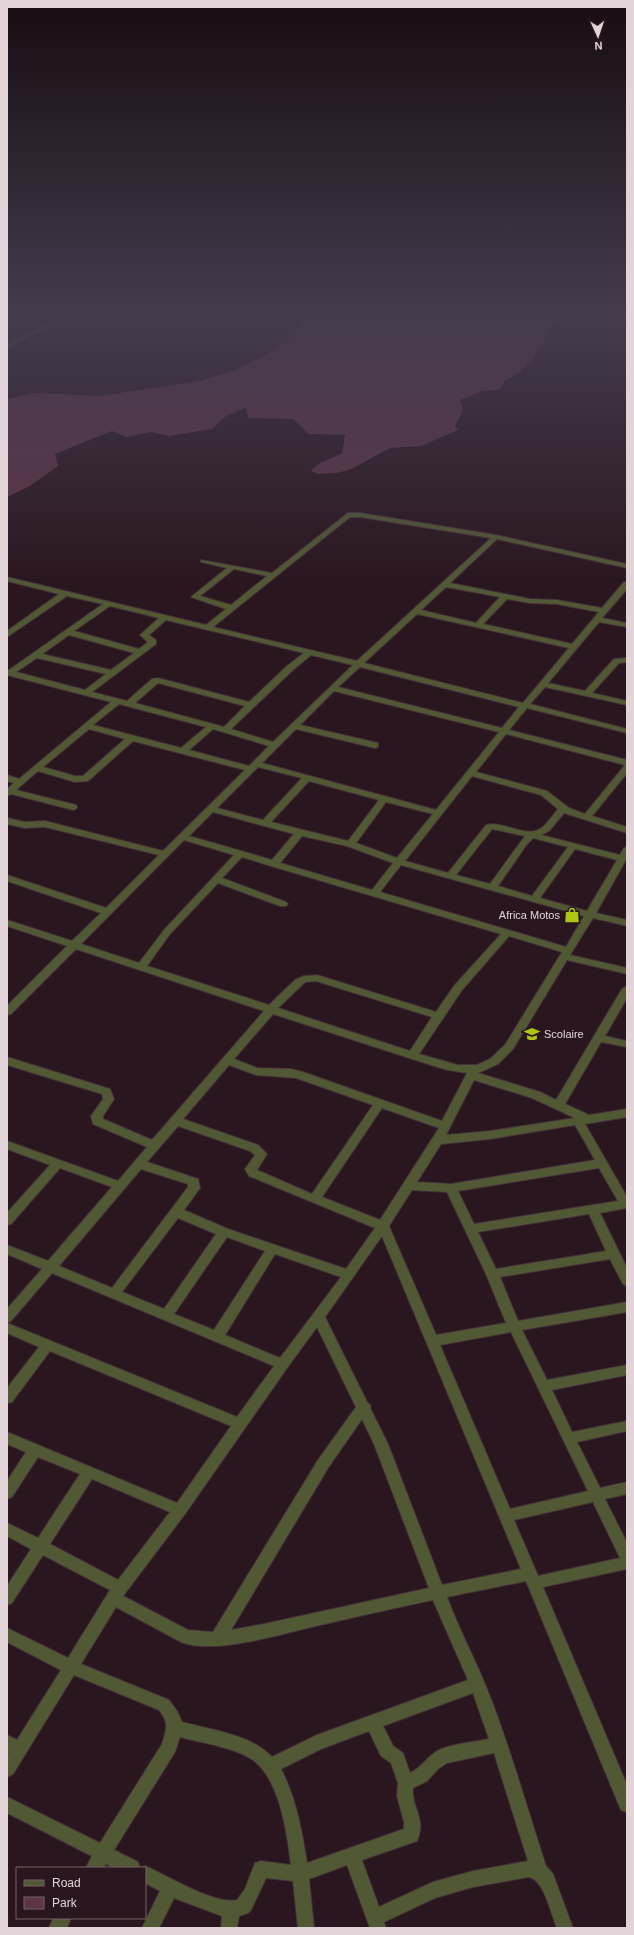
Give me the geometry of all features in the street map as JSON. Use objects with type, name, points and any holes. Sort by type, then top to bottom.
[{"type":"street","points":[[207,628],[346,516],[352,514],[496,537],[627,566]]},
{"type":"street","points":[[7,1012],[76,945],[332,688],[496,537]]},
{"type":"street","points":[[203,561],[273,575]]},
{"type":"street","points":[[232,567],[195,597],[232,608]]},
{"type":"street","points":[[7,579],[64,594],[359,664],[627,731]]},
{"type":"street","points":[[444,584],[530,601],[557,602],[604,611]]},
{"type":"street","points":[[374,893],[525,705],[626,586]]},
{"type":"street","points":[[7,635],[64,594]]},
{"type":"street","points":[[478,625],[505,596]]},
{"type":"street","points":[[8,673],[108,604]]},
{"type":"street","points":[[415,611],[574,647]]},
{"type":"street","points":[[86,693],[153,642],[144,635],[164,617]]},
{"type":"street","points":[[597,619],[627,625]]},
{"type":"street","points":[[68,632],[141,652]]},
{"type":"street","points":[[225,730],[250,705],[310,652]]},
{"type":"street","points":[[36,655],[114,673]]},
{"type":"street","points":[[587,694],[617,661],[627,660]]},
{"type":"street","points":[[8,673],[212,726],[275,745]]},
{"type":"street","points":[[129,704],[158,680],[250,705]]},
{"type":"street","points":[[543,684],[627,703]]},
{"type":"street","points":[[332,688],[627,763]]},
{"type":"street","points":[[8,792],[117,701]]},
{"type":"street","points":[[87,726],[182,752],[342,785],[384,799],[439,813]]},
{"type":"street","points":[[182,752],[212,726]]},
{"type":"street","points":[[294,726],[375,745]]},
{"type":"street","points":[[37,768],[75,779],[85,779],[130,739]]},
{"type":"street","points":[[586,817],[627,766]]},
{"type":"street","points":[[471,773],[543,793],[556,801],[563,809],[627,830]]},
{"type":"street","points":[[265,823],[308,777]]},
{"type":"street","points":[[7,778],[20,782]]},
{"type":"street","points":[[8,792],[73,807]]},
{"type":"street","points":[[350,844],[384,799]]},
{"type":"street","points":[[211,809],[300,833],[350,844],[400,862],[590,915],[627,923]]},
{"type":"street","points":[[493,887],[524,842],[533,835],[546,829],[563,809]]},
{"type":"street","points":[[7,821],[25,825],[45,824],[165,854]]},
{"type":"street","points":[[7,1769],[13,1746],[72,1667],[116,1593],[180,1510],[282,1364],[349,1275],[411,1186],[446,1126],[474,1072],[501,1058],[567,954],[625,854],[573,846],[495,826],[489,827],[451,875]]},
{"type":"street","points":[[274,864],[300,833]]},
{"type":"street","points":[[183,837],[507,932],[567,954],[627,971]]},
{"type":"street","points":[[534,899],[573,846]]},
{"type":"street","points":[[142,966],[167,932],[240,854]]},
{"type":"street","points":[[7,878],[108,912]]},
{"type":"street","points":[[215,879],[283,904]]},
{"type":"street","points":[[7,923],[272,1008],[412,1056],[445,1066],[474,1072],[559,1105],[582,1120],[602,1163],[626,1204],[470,1229]]},
{"type":"street","points":[[412,1056],[458,988],[507,932]]},
{"type":"street","points":[[7,1318],[272,1008],[299,982],[304,979],[317,978],[438,1016]]},
{"type":"street","points":[[559,1105],[599,1038],[622,1007],[627,989]]},
{"type":"street","points":[[599,1038],[627,1044]]},
{"type":"street","points":[[7,1061],[106,1092],[109,1099],[97,1116],[98,1121],[155,1146]]},
{"type":"street","points":[[228,1061],[256,1071],[291,1073],[299,1075],[446,1126]]},
{"type":"street","points":[[315,1199],[379,1104]]},
{"type":"street","points":[[438,1140],[490,1135],[627,1113]]},
{"type":"street","points":[[176,1122],[254,1148],[262,1154],[251,1169],[254,1173],[383,1226],[389,1237],[627,1804]]},
{"type":"street","points":[[9,1148],[58,1162],[121,1186]]},
{"type":"street","points":[[7,1220],[58,1162]]},
{"type":"street","points":[[411,1186],[451,1188],[602,1163]]},
{"type":"street","points":[[114,1294],[194,1188],[194,1182],[139,1164]]},
{"type":"street","points":[[451,1188],[492,1274],[514,1326],[627,1558]]},
{"type":"street","points":[[592,1209],[627,1281]]},
{"type":"street","points":[[176,1212],[224,1232],[349,1275]]},
{"type":"street","points":[[166,1316],[224,1232]]},
{"type":"street","points":[[217,1337],[273,1248]]},
{"type":"street","points":[[7,1249],[282,1364]]},
{"type":"street","points":[[492,1274],[614,1254]]},
{"type":"street","points":[[432,1341],[627,1307]]},
{"type":"street","points":[[318,1316],[364,1406],[381,1444],[438,1593],[477,1684],[499,1744],[539,1871],[547,1880],[565,1928]]},
{"type":"street","points":[[7,1328],[240,1424]]},
{"type":"street","points":[[7,1398],[48,1345]]},
{"type":"street","points":[[543,1386],[627,1370]]},
{"type":"street","points":[[217,1639],[323,1464],[364,1406]]},
{"type":"street","points":[[568,1438],[627,1426]]},
{"type":"street","points":[[7,1438],[180,1510]]},
{"type":"street","points":[[7,1494],[35,1450]]},
{"type":"street","points":[[7,1598],[89,1472]]},
{"type":"street","points":[[505,1516],[627,1488]]},
{"type":"street","points":[[7,1529],[40,1547],[186,1637],[217,1639],[264,1631],[438,1593],[627,1563]]},
{"type":"street","points":[[7,1635],[72,1667],[164,1705],[173,1715],[175,1728],[169,1747],[95,1867]]},
{"type":"street","points":[[271,1766],[317,1743],[477,1684]]},
{"type":"street","points":[[146,1874],[171,1887],[221,1908],[232,1911],[242,1907],[261,1869],[299,1874],[411,1835],[414,1828],[414,1822],[404,1793],[406,1783],[397,1758],[387,1751],[373,1722]]},
{"type":"street","points":[[175,1728],[246,1748],[258,1754],[271,1766],[280,1784],[295,1835],[306,1928]]},
{"type":"street","points":[[406,1783],[421,1776],[432,1764],[444,1756],[499,1744]]},
{"type":"street","points":[[7,1805],[130,1867]]},
{"type":"street","points":[[352,1856],[376,1923],[440,1888],[473,1879],[529,1869],[539,1871]]},
{"type":"street","points":[[150,1928],[171,1887]]},
{"type":"street","points":[[229,1928],[232,1911]]},
{"type":"street","points":[[57,1928],[62,1919]]},
{"type":"green space","points":[[7,403],[461,403],[463,410],[455,426],[458,430],[421,446],[390,448],[349,470],[336,473],[318,474],[311,471],[322,462],[342,453],[345,435],[309,434],[293,419],[248,418],[246,407],[225,417],[212,429],[169,436],[151,432],[127,437],[112,431],[55,454],[58,466],[30,486],[7,497]]},
{"type":"place","name":"Africa Motos","points":[[572,915]]},
{"type":"place","name":"Scolaire","points":[[532,1034]]}]
